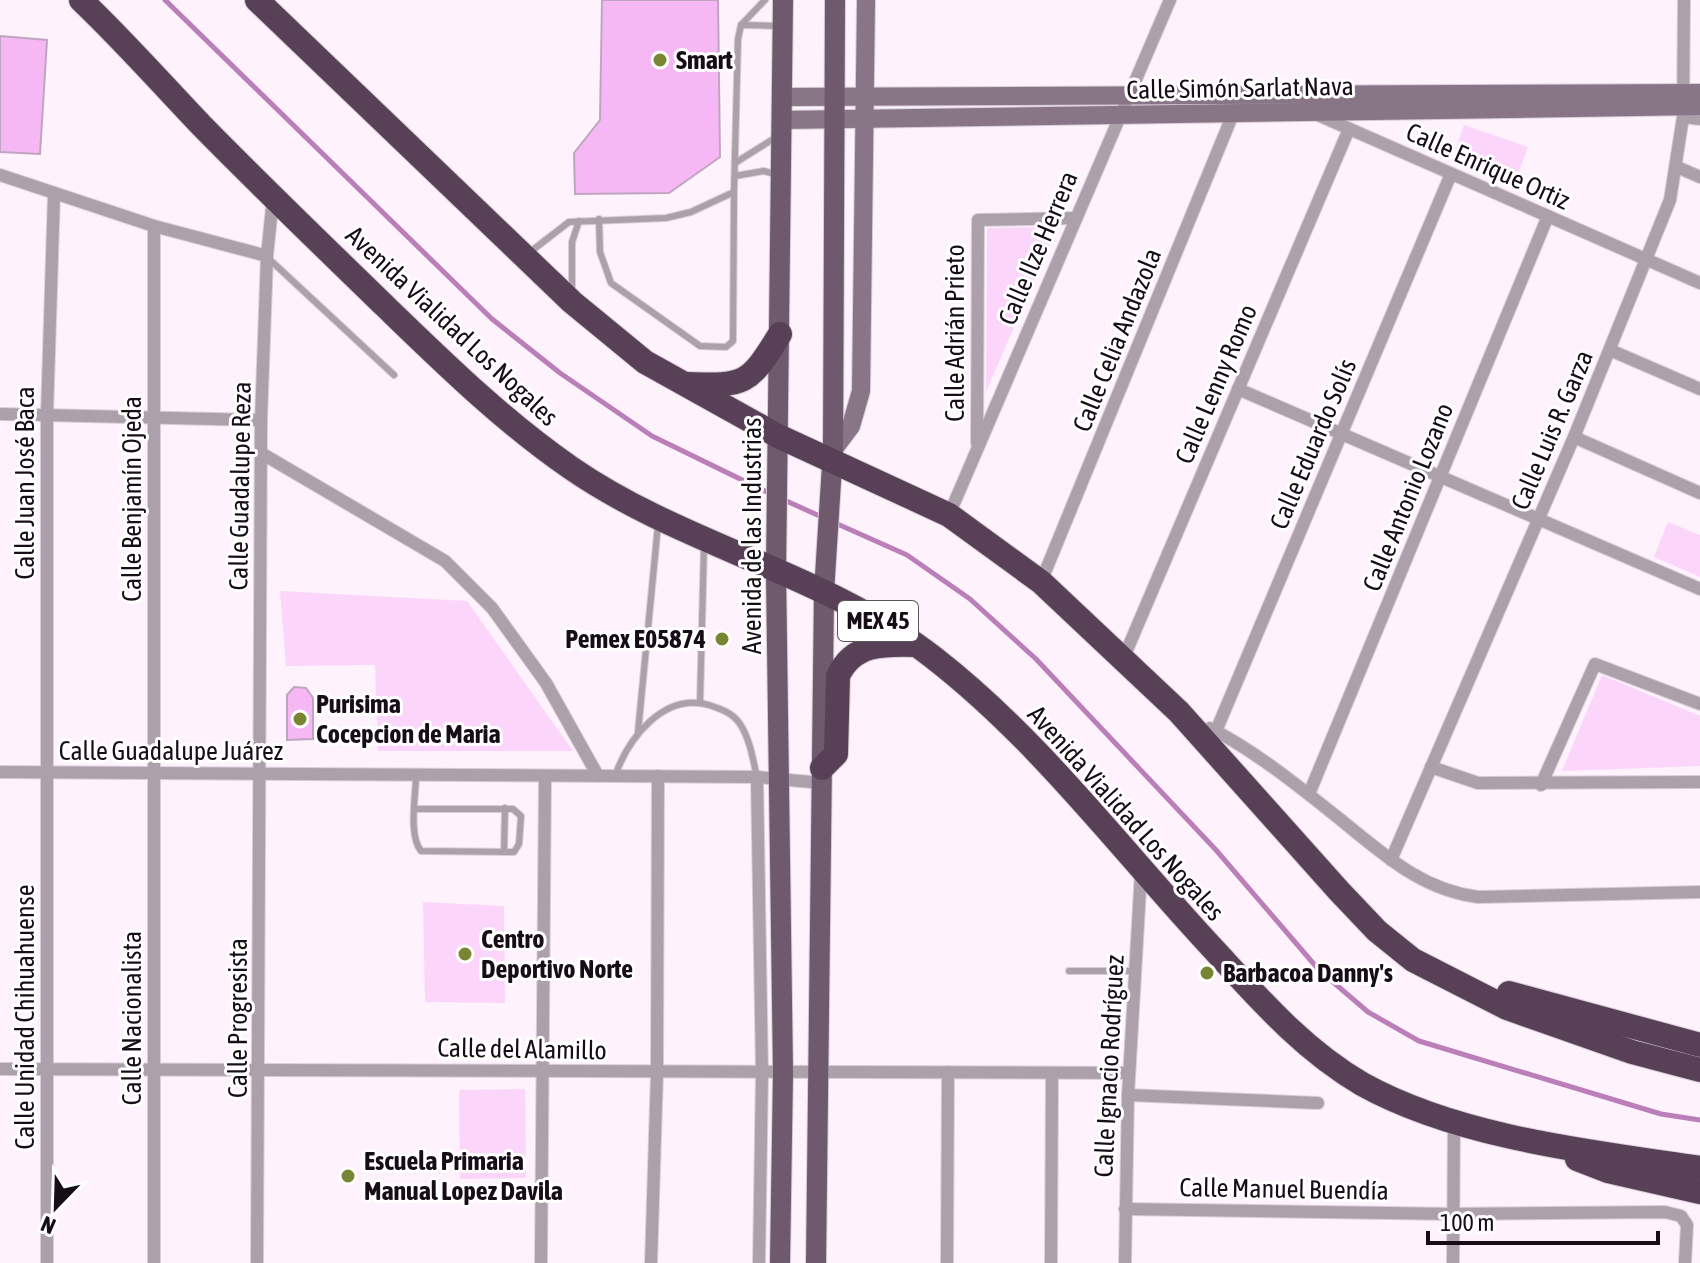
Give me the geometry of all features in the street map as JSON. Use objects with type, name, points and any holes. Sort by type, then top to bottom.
[{"type":"highway","points":[[66,0],[148,70]]},
{"type":"highway","name":"Avenida Vialidad Los Nogales","points":[[81,0],[273,198],[521,433],[578,473],[658,520],[824,592],[917,645],[1036,749],[1141,872],[1276,1017],[1319,1056],[1364,1085],[1454,1121],[1554,1144],[1700,1168]]},
{"type":"highway","points":[[257,0],[572,302],[645,362],[778,436],[833,454],[949,515],[1041,582],[1179,712],[1377,931],[1413,960],[1447,980],[1558,1027],[1700,1070]]},
{"type":"highway","points":[[682,383],[734,385],[761,365],[780,334]]},
{"type":"highway","points":[[822,776],[836,754],[838,676],[843,667],[853,655],[865,649],[882,644],[917,645]]},
{"type":"highway","points":[[1447,980],[1483,985],[1700,1045]]},
{"type":"highway","points":[[1554,1144],[1579,1160],[1608,1171],[1700,1192]]},
{"type":"main road","name":"Avenida de las Industrias","points":[[780,1263],[772,1073],[779,781],[776,478],[783,0]]},
{"type":"main road","points":[[816,1263],[824,592],[833,454],[835,0]]},
{"type":"street","points":[[833,454],[851,426],[861,391],[866,0]]},
{"type":"street","name":"Calle Ilze Herrera","points":[[949,515],[1170,0]]},
{"type":"street","name":"Calle Luis R. Garza","points":[[1391,860],[1574,437],[1670,200],[1690,103],[1684,0]]},
{"type":"street","name":"Calle Simón Sarlat Nava","points":[[782,97],[864,94],[1690,103]]},
{"type":"street","name":"Calle Simón Sarlat Nava","points":[[781,127],[864,120],[1690,103]]},
{"type":"street","points":[[1690,103],[1700,119]]},
{"type":"street","name":"Calle Enrique Ortiz","points":[[1311,112],[1700,283]]},
{"type":"street","name":"Calle Celia Andazola","points":[[1041,582],[1233,114]]},
{"type":"street","name":"Calle Lenny Romo","points":[[1124,657],[1349,129]]},
{"type":"street","points":[[1677,167],[1700,177]]},
{"type":"street","name":"Calle Eduardo Solís","points":[[1216,731],[1451,174]]},
{"type":"street","points":[[0,175],[154,226],[267,256]]},
{"type":"street","name":"Calle Juan José Baca","points":[[47,772],[47,414],[54,195]]},
{"type":"street","name":"Calle Guadalupe Reza","points":[[260,774],[261,420],[267,256],[273,198]]},
{"type":"street","name":"Calle Antonio Lozano","points":[[1309,794],[1548,216]]},
{"type":"street","name":"Calle Adrián Prieto","points":[[977,448],[978,220],[1076,218]]},
{"type":"street","name":"Calle Benjamín Ojeda","points":[[154,226],[154,772]]},
{"type":"street","points":[[1610,350],[1700,389]]},
{"type":"street","points":[[1238,389],[1700,589]]},
{"type":"street","points":[[0,414],[261,420]]},
{"type":"street","points":[[1574,437],[1700,493]]},
{"type":"street","points":[[261,453],[445,561],[492,608],[546,683],[598,776]]},
{"type":"street","points":[[1541,785],[1595,664],[1700,704]]},
{"type":"street","points":[[1179,712],[1216,731],[1309,794],[1422,881],[1450,893],[1478,897],[1700,892]]},
{"type":"street","points":[[1431,767],[1478,783],[1700,782]]},
{"type":"street","name":"Calle Guadalupe Juárez","points":[[0,772],[757,777],[779,781],[822,776]]},
{"type":"street","name":"Calle Unidad Chihuahuense","points":[[47,772],[47,1263]]},
{"type":"street","name":"Calle Nacionalista","points":[[154,772],[154,1263]]},
{"type":"street","name":"Calle Progresista","points":[[257,1263],[261,1070],[260,774]]},
{"type":"street","points":[[541,1263],[545,776]]},
{"type":"street","points":[[651,1263],[657,1073],[658,776]]},
{"type":"street","name":"Avenida de las Industrias","points":[[757,777],[772,1073],[759,1263]]},
{"type":"street","name":"Calle Ignacio Rodríguez","points":[[1125,1263],[1128,1095],[1141,872]]},
{"type":"street","name":"Calle del Alamillo","points":[[0,1069],[772,1073]]},
{"type":"street","points":[[947,1263],[948,1072]]},
{"type":"street","points":[[772,1073],[1129,1073]]},
{"type":"street","points":[[1051,1263],[1052,1073]]},
{"type":"street","points":[[1128,1095],[1318,1103]]},
{"type":"street","points":[[1453,1263],[1454,1121]]},
{"type":"street","name":"Calle Manuel Buendía","points":[[1125,1209],[1453,1214],[1665,1212],[1681,1216],[1687,1225],[1685,1263]]},
{"type":"lane","points":[[599,219],[600,252],[611,283],[700,346],[726,347],[733,341],[734,192],[741,25],[765,0]]},
{"type":"lane","points":[[741,25],[783,26]]},
{"type":"lane","points":[[735,163],[781,127]]},
{"type":"lane","points":[[735,176],[764,171],[780,176]]},
{"type":"lane","points":[[524,257],[564,224],[599,219],[666,218],[691,212],[734,192]]},
{"type":"lane","points":[[572,302],[572,242],[579,221]]},
{"type":"lane","points":[[267,256],[394,375]]},
{"type":"lane","points":[[638,732],[658,520]]},
{"type":"lane","points":[[700,703],[705,541]]},
{"type":"lane","points":[[615,776],[624,751],[638,732],[673,708],[700,703],[721,709],[741,724],[757,777]]},
{"type":"lane","points":[[416,775],[415,842],[421,851],[504,852],[517,849],[521,816],[505,808],[416,809]]},
{"type":"lane","points":[[504,852],[505,808]]},
{"type":"lane","points":[[1069,971],[1135,971]]},
{"type":"shaded area","points":[[1464,125],[1528,147],[1516,179],[1453,157]]},
{"type":"shaded area","points":[[1057,227],[986,392],[987,228]]},
{"type":"shaded area","points":[[1668,522],[1700,535],[1700,577],[1654,557]]},
{"type":"shaded area","points":[[280,591],[467,601],[573,751],[378,751],[375,665],[286,666]]},
{"type":"shaded area","points":[[1602,675],[1700,716],[1700,766],[1562,771]]},
{"type":"shaded area","name":"Centro Deportivo Norte","points":[[423,902],[504,906],[505,1003],[425,1002]]},
{"type":"shaded area","points":[[525,1089],[526,1178],[460,1179],[459,1090]]},
{"type":"building","name":"Smart","points":[[602,0],[718,0],[720,157],[669,193],[575,194],[574,153],[600,120]]},
{"type":"building","points":[[0,36],[47,40],[40,154],[0,152]]},
{"type":"building","name":"Purisima Cocepcion de Maria","points":[[294,687],[306,688],[313,698],[313,739],[287,740],[287,695]]},
{"type":"waterway","points":[[165,0],[492,319],[560,373],[652,436],[773,495]]},
{"type":"waterway","points":[[782,499],[824,518]]},
{"type":"waterway","points":[[833,522],[907,555],[970,599],[1036,659],[1216,850],[1319,970],[1368,1012],[1419,1041],[1661,1114],[1700,1120]]},
{"type":"place","name":"Smart","points":[[660,60]]},
{"type":"place","name":"Pemex E05874","points":[[722,639]]},
{"type":"place","name":"Purisima Cocepcion de Maria","points":[[300,719]]},
{"type":"place","name":"Centro Deportivo Norte","points":[[465,954]]},
{"type":"place","name":"Barbacoa Danny's","points":[[1207,973]]},
{"type":"place","name":"Escuela Primaria Manual Lopez Davila","points":[[348,1176]]}]
